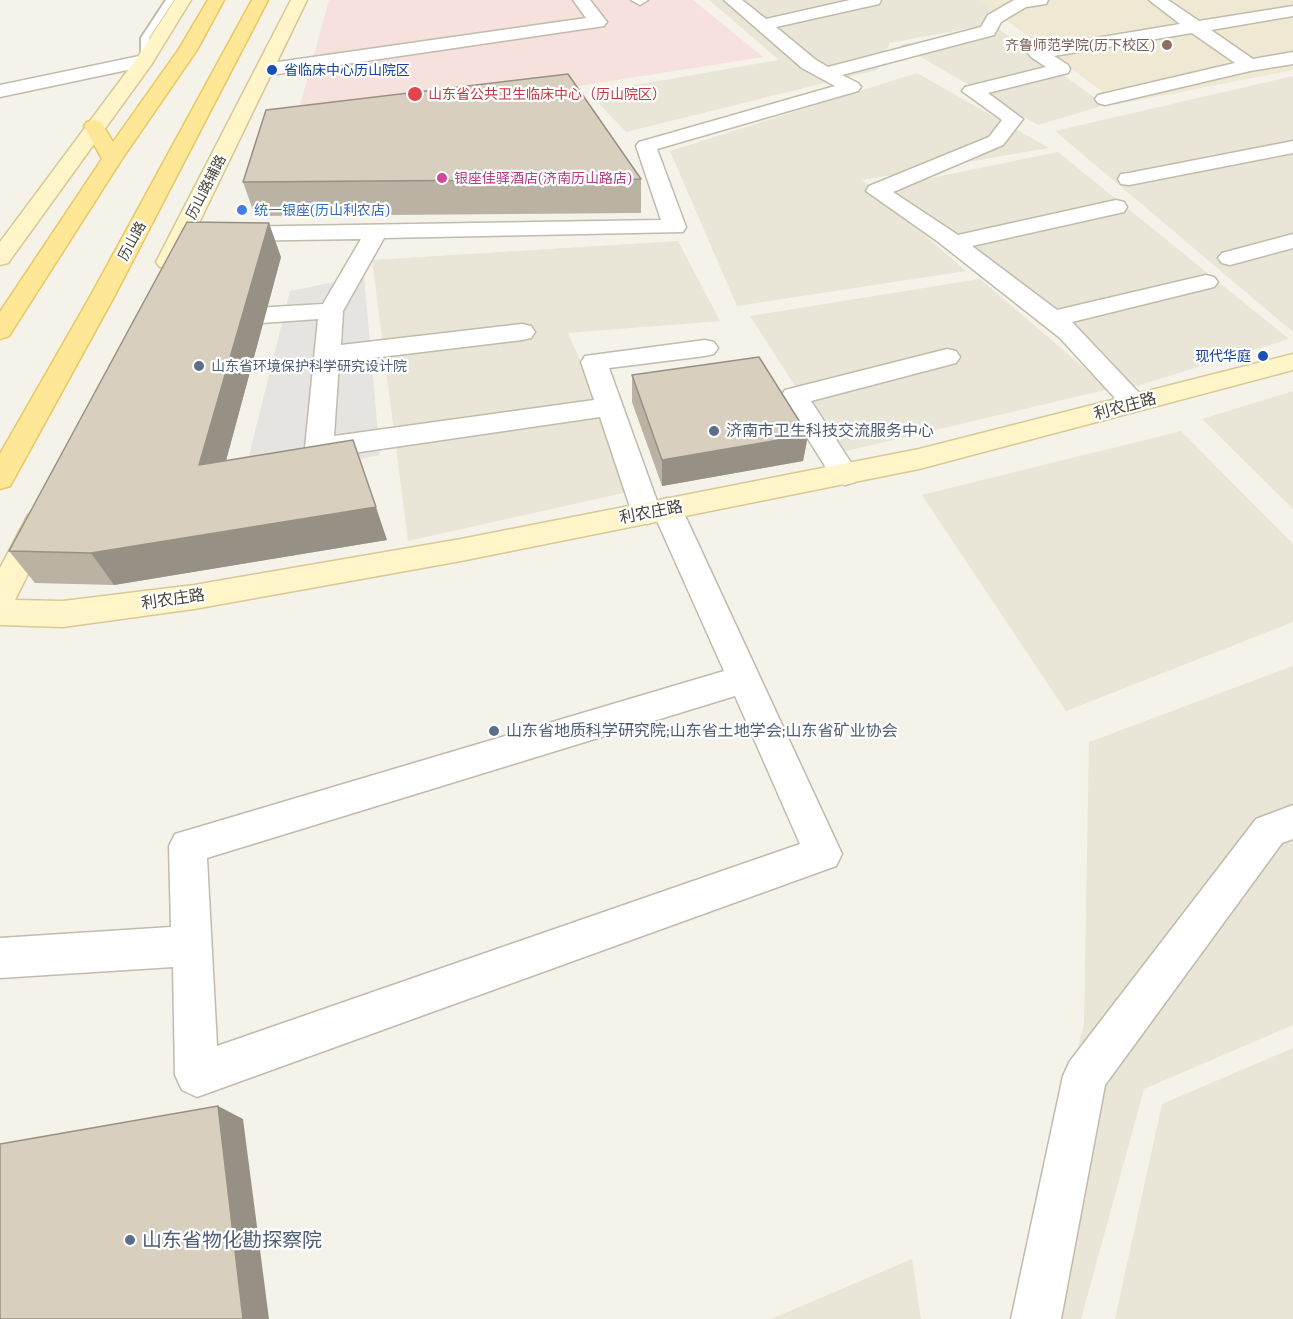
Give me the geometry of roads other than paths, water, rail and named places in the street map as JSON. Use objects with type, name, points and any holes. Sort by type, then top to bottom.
[{"type":"main road","points":[[0,332],[112,159],[188,50],[216,0]]},
{"type":"main road","name":"历山路","points":[[0,479],[103,295],[260,0]]},
{"type":"main road","points":[[94,126],[112,159]]},
{"type":"street","points":[[0,258],[94,126],[144,61],[183,0]]},
{"type":"street","name":"历山路辅路","points":[[158,284],[299,0]]},
{"type":"street","points":[[182,234],[675,227],[646,146],[851,87],[809,64],[732,0]]},
{"type":"street","points":[[763,25],[873,0]]},
{"type":"street","points":[[827,74],[988,31],[994,19],[1021,3],[1040,0]]},
{"type":"street","points":[[1157,0],[1250,65]]},
{"type":"street","points":[[264,70],[597,22],[583,3]]},
{"type":"street","points":[[583,3],[606,4]]},
{"type":"street","points":[[1134,403],[1069,332],[954,243],[877,191],[996,141],[1013,118],[972,91],[1061,69],[1037,53],[1293,11]]},
{"type":"street","points":[[1106,99],[1250,65],[1293,58]]},
{"type":"street","points":[[0,91],[144,61]]},
{"type":"street","points":[[1129,179],[1293,147]]},
{"type":"street","points":[[954,243],[1116,207]]},
{"type":"street","points":[[376,232],[331,311],[320,448],[610,407]]},
{"type":"street","points":[[1230,258],[1293,241]]},
{"type":"street","points":[[1053,319],[1206,282]]},
{"type":"street","points":[[195,320],[331,311]]},
{"type":"street","points":[[327,355],[522,332]]},
{"type":"street","points":[[705,348],[594,362],[610,407],[657,511],[744,679],[823,854],[197,1076],[188,846],[744,679]]},
{"type":"street","points":[[845,475],[794,396],[947,357]]},
{"type":"street","name":"利农庄路","points":[[0,612],[63,614],[194,597],[845,475],[919,459],[1293,362]]},
{"type":"street","points":[[0,599],[48,504]]},
{"type":"street","points":[[1036,1319],[1085,1076],[1269,831],[1293,822]]},
{"type":"street","points":[[0,958],[191,946]]},
{"type":"lane","points":[[144,61],[145,38],[170,0]]},
{"type":"place","name":"齐鲁师范学院(历下校区)","points":[[1167,45]]},
{"type":"place","name":"省临床中心历山院区","points":[[272,70]]},
{"type":"place","name":"山东省公共卫生临床中心（历山院区）","points":[[415,94]]},
{"type":"place","name":"银座佳驿酒店(济南历山路店)","points":[[442,178]]},
{"type":"place","name":"统一银座(历山利农店)","points":[[242,210]]},
{"type":"place","name":"现代华庭","points":[[1263,356]]},
{"type":"place","name":"山东省环境保护科学研究设计院","points":[[199,366]]},
{"type":"place","name":"济南市卫生科技交流服务中心","points":[[714,431]]},
{"type":"place","name":"山东省地质科学研究院;山东省土地学会;山东省矿业协会","points":[[494,731]]},
{"type":"place","name":"山东省物化勘探察院","points":[[130,1240]]}]
